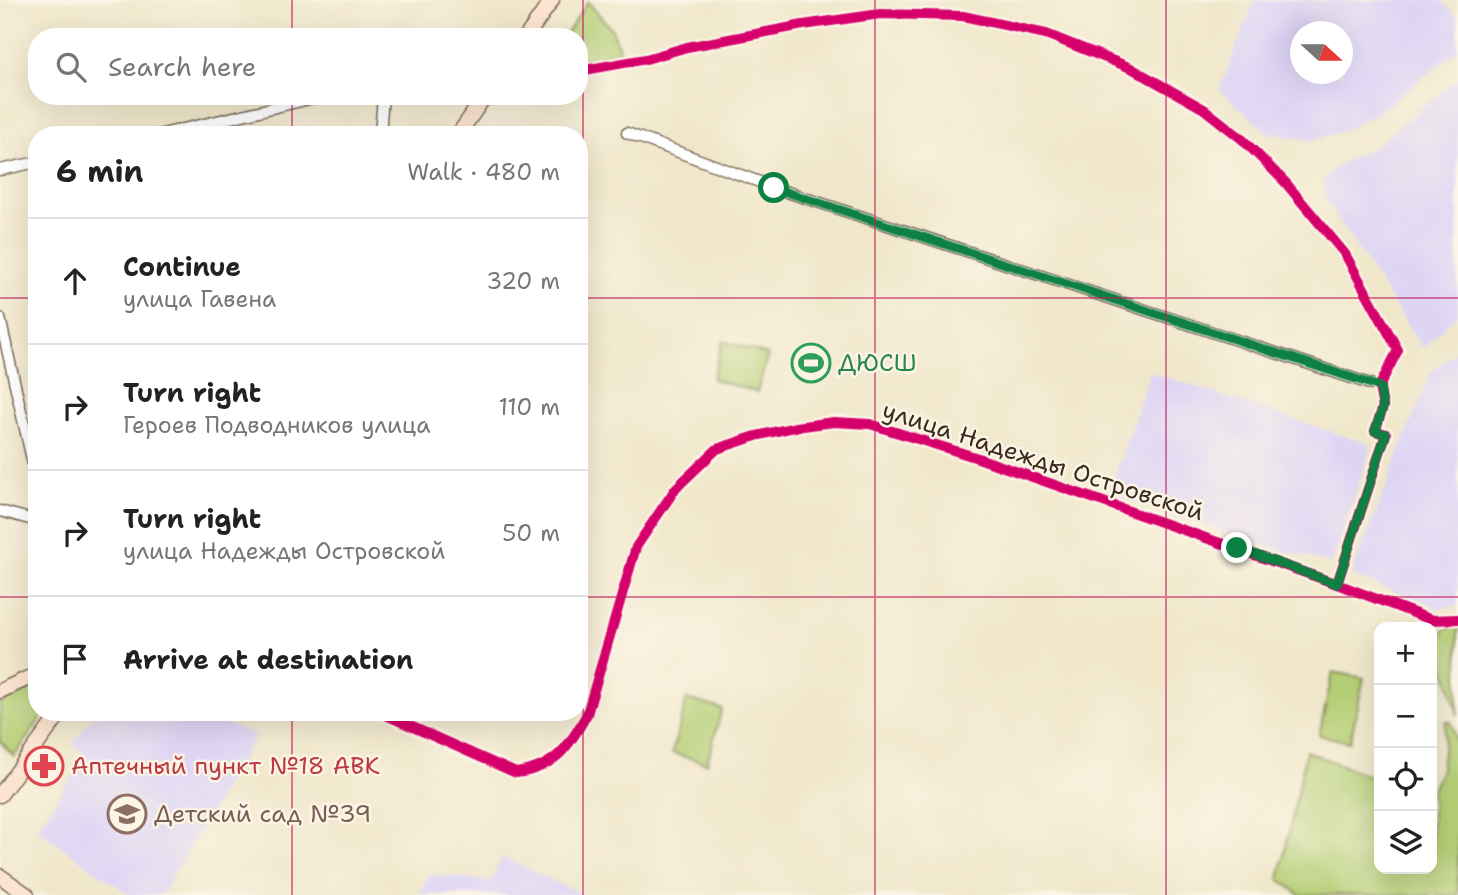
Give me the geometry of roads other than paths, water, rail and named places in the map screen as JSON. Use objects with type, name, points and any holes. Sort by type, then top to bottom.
[{"type":"main road","points":[[533,28],[552,0]]},
{"type":"main road","points":[[464,126],[479,105]]},
{"type":"main road","points":[[0,691],[28,678]]},
{"type":"main road","points":[[0,795],[54,721]]},
{"type":"main road","points":[[0,876],[27,895]]},
{"type":"street","points":[[588,69],[646,59],[687,47],[803,25],[880,14],[963,16],[1046,34],[1131,68],[1204,109],[1241,139],[1285,182],[1345,254],[1398,350],[1380,387],[1383,407],[1375,431],[1386,434],[1337,584]]},
{"type":"street","points":[[196,126],[284,105]]},
{"type":"street","points":[[381,126],[382,105]]},
{"type":"street","points":[[627,133],[784,191],[1380,387]]},
{"type":"street","points":[[0,170],[28,164]]},
{"type":"street","points":[[0,318],[28,442]]},
{"type":"street","name":"улица Надежды Островской","points":[[588,712],[636,547],[676,488],[717,449],[782,430],[834,422],[870,424],[978,458],[1432,620],[1458,619]]},
{"type":"street","points":[[0,510],[28,518]]},
{"type":"street","name":"улица Надежды Островской","points":[[399,721],[516,773],[534,771],[555,760],[584,721]]},
{"type":"place","name":"ДЮСШ","points":[[811,363]]},
{"type":"place","name":"Аптечный пункт №18 АВК","points":[[44,766]]},
{"type":"place","name":"Детский сад №39","points":[[127,814]]}]
